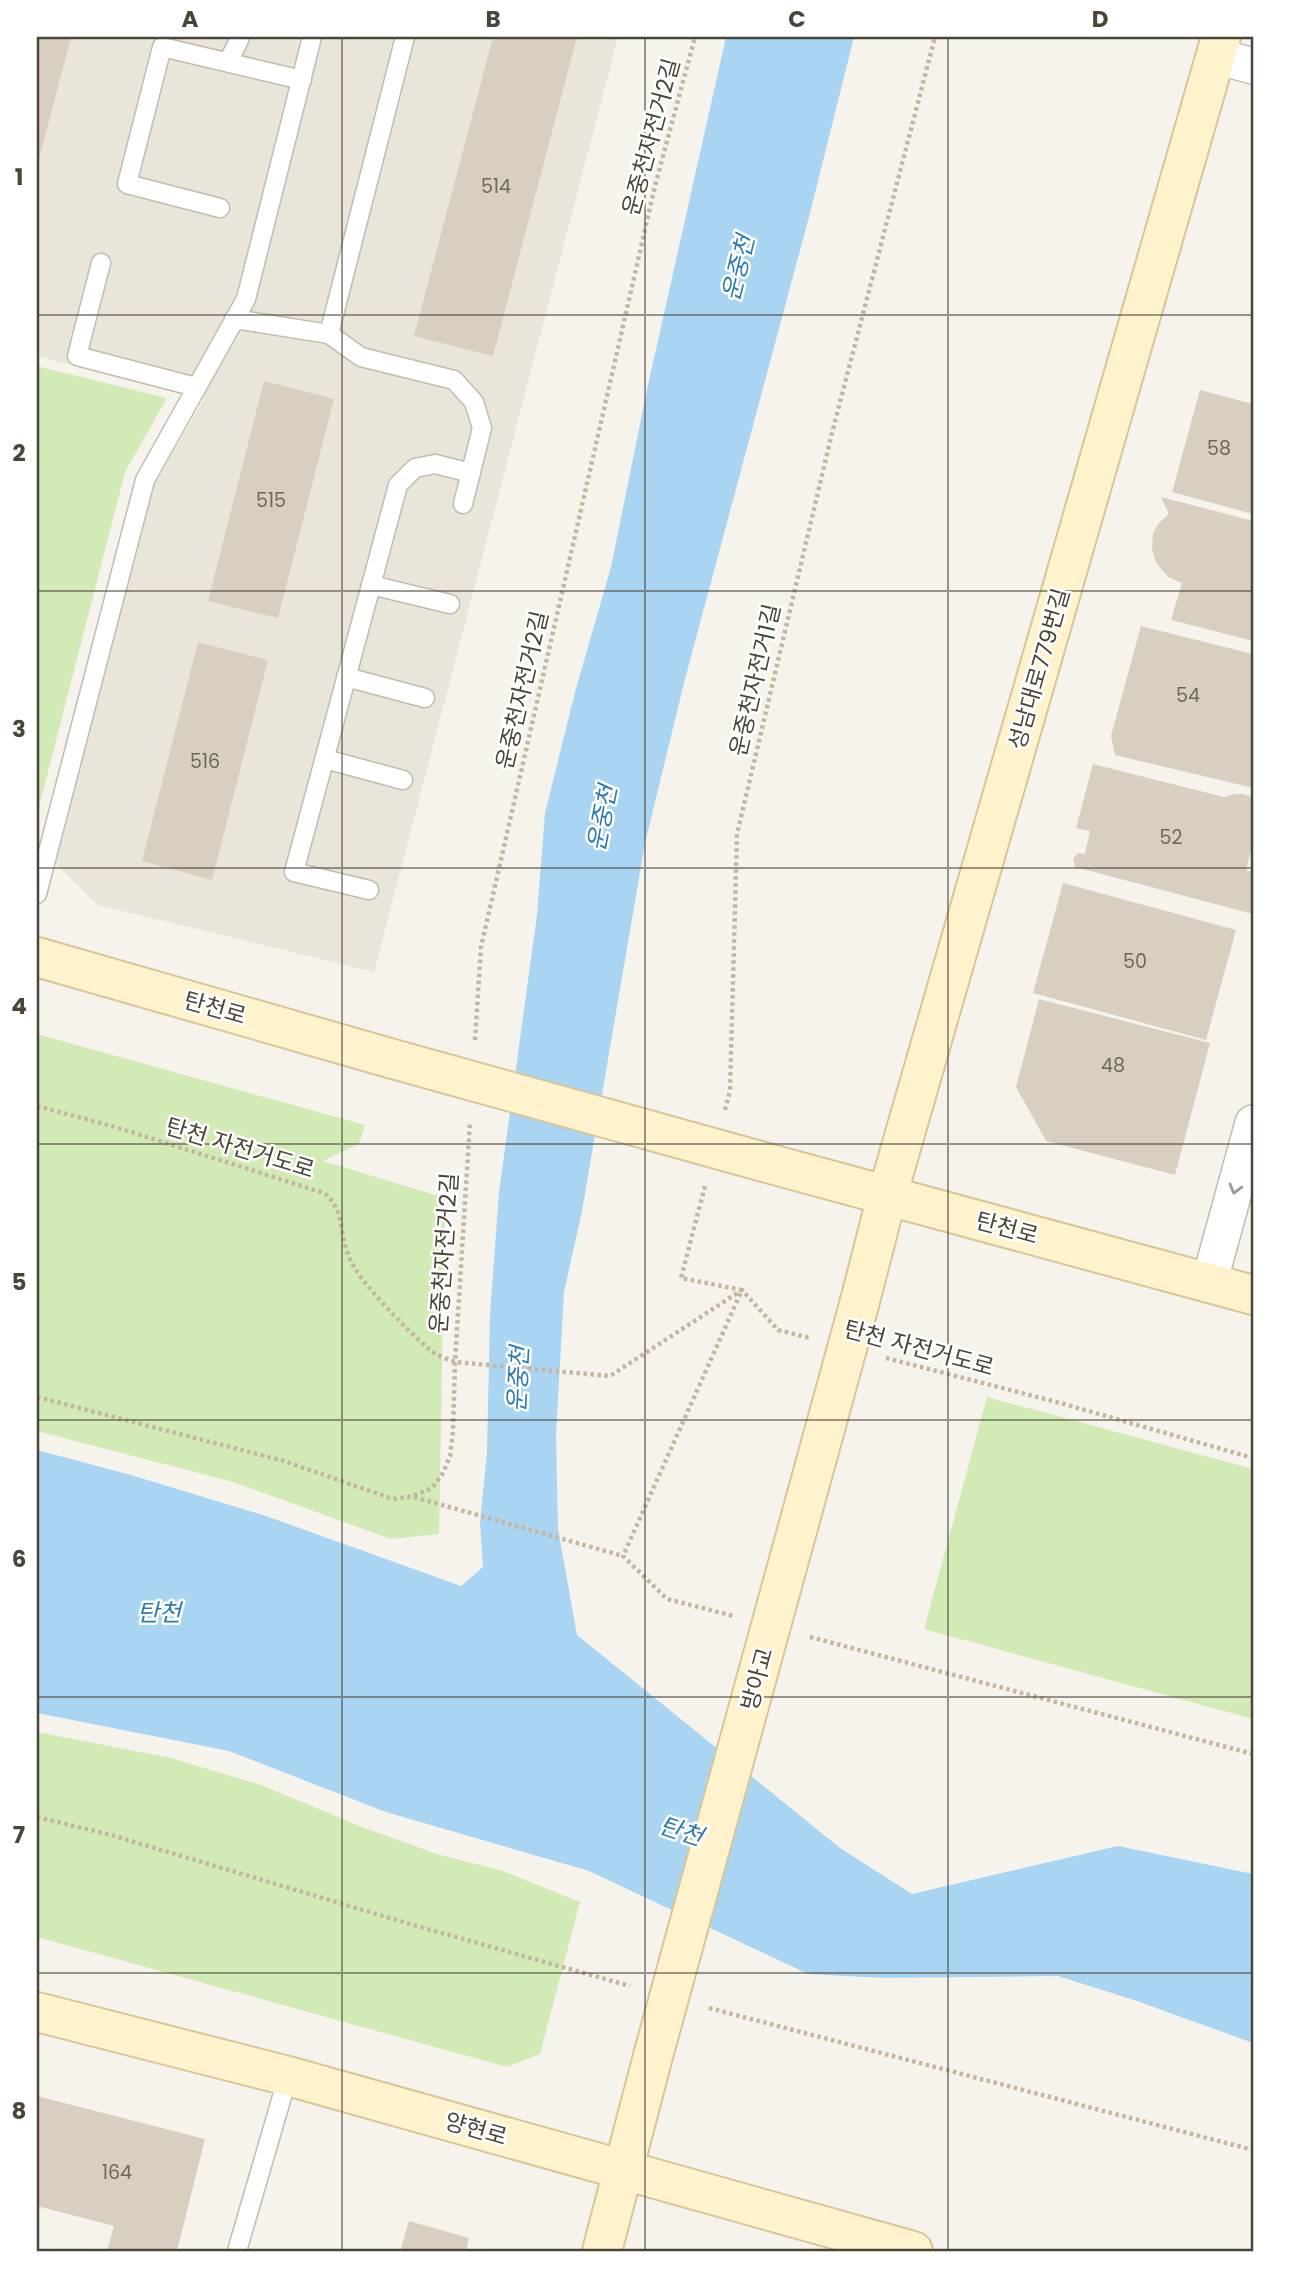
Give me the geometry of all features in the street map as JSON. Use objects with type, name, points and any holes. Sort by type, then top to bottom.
[{"type":"street","points":[[1218,46],[1253,66]]},
{"type":"street","name":"성남대로779번길","points":[[860,1301],[887,1196],[1218,46]]},
{"type":"street","name":"탄천로","points":[[37,957],[393,1059],[1253,1295]]},
{"type":"street","points":[[1209,1283],[1253,1123]]},
{"type":"street","name":"방아교","points":[[625,2171],[653,2056],[860,1301]]},
{"type":"street","name":"양현로","points":[[37,2011],[288,2076],[913,2251]]},
{"type":"street","points":[[602,2251],[625,2171]]},
{"type":"lane","points":[[37,894],[145,480],[246,299],[312,37]]},
{"type":"lane","points":[[329,334],[405,37]]},
{"type":"lane","points":[[228,62],[239,40]]},
{"type":"lane","points":[[220,208],[127,184],[162,47],[302,80]]},
{"type":"lane","points":[[102,263],[77,356],[196,387]]},
{"type":"lane","points":[[234,319],[329,334],[361,357],[454,380],[474,402],[482,428],[463,504]]},
{"type":"lane","points":[[369,890],[295,872],[398,485],[415,468],[435,464],[471,473]]},
{"type":"lane","points":[[371,584],[450,604]]},
{"type":"lane","points":[[346,677],[425,698]]},
{"type":"lane","points":[[325,759],[403,780]]},
{"type":"lane","points":[[237,2251],[288,2076]]},
{"type":"path","name":"운중천자전거2길","points":[[475,1044],[481,947],[655,186],[695,37]]},
{"type":"path","name":"운중천자전거1길","points":[[723,1118],[730,1091],[737,834],[832,433],[935,37]]},
{"type":"path","name":"탄천 자전거도로","points":[[37,1106],[324,1193],[334,1200],[340,1214],[347,1254],[356,1274],[432,1352],[455,1362],[610,1376],[742,1290],[778,1330],[817,1340]]},
{"type":"path","name":"운중천자전거2길","points":[[413,1496],[432,1488],[443,1473],[450,1456],[470,1113]]},
{"type":"path","points":[[623,1556],[742,1290],[681,1278],[706,1185]]},
{"type":"path","name":"탄천 자전거도로","points":[[882,1357],[1064,1404],[1253,1458]]},
{"type":"path","points":[[37,1397],[284,1461],[393,1499],[413,1496],[623,1556],[667,1599],[747,1620]]},
{"type":"path","points":[[800,1634],[1253,1754]]},
{"type":"shaded area","points":[[37,37],[618,37],[374,972],[98,905],[55,863],[153,487],[204,399],[37,356]]},
{"type":"green space","points":[[37,366],[167,398],[125,472],[37,815]]},
{"type":"green space","points":[[37,1034],[365,1125],[359,1144],[323,1161],[445,1198],[439,1534],[391,1539],[233,1482],[37,1431]]},
{"type":"green space","points":[[987,1397],[1253,1469],[1253,1719],[924,1629]]},
{"type":"green space","points":[[37,1732],[171,1758],[261,1785],[362,1827],[437,1854],[503,1871],[580,1902],[540,2054],[507,2067],[37,1937]]},
{"type":"water","name":"탄천","points":[[726,37],[854,37],[810,213],[685,679],[645,843],[582,1211],[564,1292],[556,1434],[558,1529],[577,1635],[840,1848],[912,1894],[1118,1846],[1253,1874],[1253,2043],[1058,1976],[885,1978],[808,1974],[589,1871],[386,1812],[229,1751],[37,1713],[37,1450],[266,1516],[461,1586],[483,1567],[480,1523],[487,1452],[490,1315],[499,1192],[537,915],[545,813],[575,692],[611,567],[648,385]]},
{"type":"building","points":[[37,37],[71,37],[38,163],[37,163]]},
{"type":"building","points":[[493,37],[577,37],[493,356],[414,336]]},
{"type":"building","points":[[264,381],[334,399],[278,618],[208,601]]},
{"type":"building","points":[[1200,390],[1253,404],[1253,514],[1172,492]]},
{"type":"building","points":[[1161,497],[1253,521],[1253,641],[1171,620],[1182,583],[1168,577],[1156,563],[1152,549],[1153,533],[1169,514]]},
{"type":"building","points":[[1141,626],[1253,654],[1253,788],[1115,755],[1111,736]]},
{"type":"building","points":[[198,642],[268,660],[212,880],[142,861]]},
{"type":"building","points":[[1093,764],[1224,797],[1244,794],[1253,798],[1253,842],[1246,870],[1253,872],[1253,914],[1075,867],[1073,859],[1078,853],[1085,854],[1090,831],[1076,828]]},
{"type":"building","points":[[1063,883],[1236,930],[1206,1040],[1033,993]]},
{"type":"building","points":[[1039,999],[1210,1043],[1175,1175],[1046,1141],[1016,1087]]},
{"type":"building","points":[[37,2096],[205,2139],[177,2251],[107,2251],[114,2226],[37,2206]]},
{"type":"building","points":[[409,2221],[469,2238],[466,2251],[400,2251]]},
{"type":"water label","name":"운중천","points":[[738,268]]},
{"type":"water label","name":"운중천","points":[[602,818]]},
{"type":"water label","name":"운중천","points":[[518,1379]]}]
